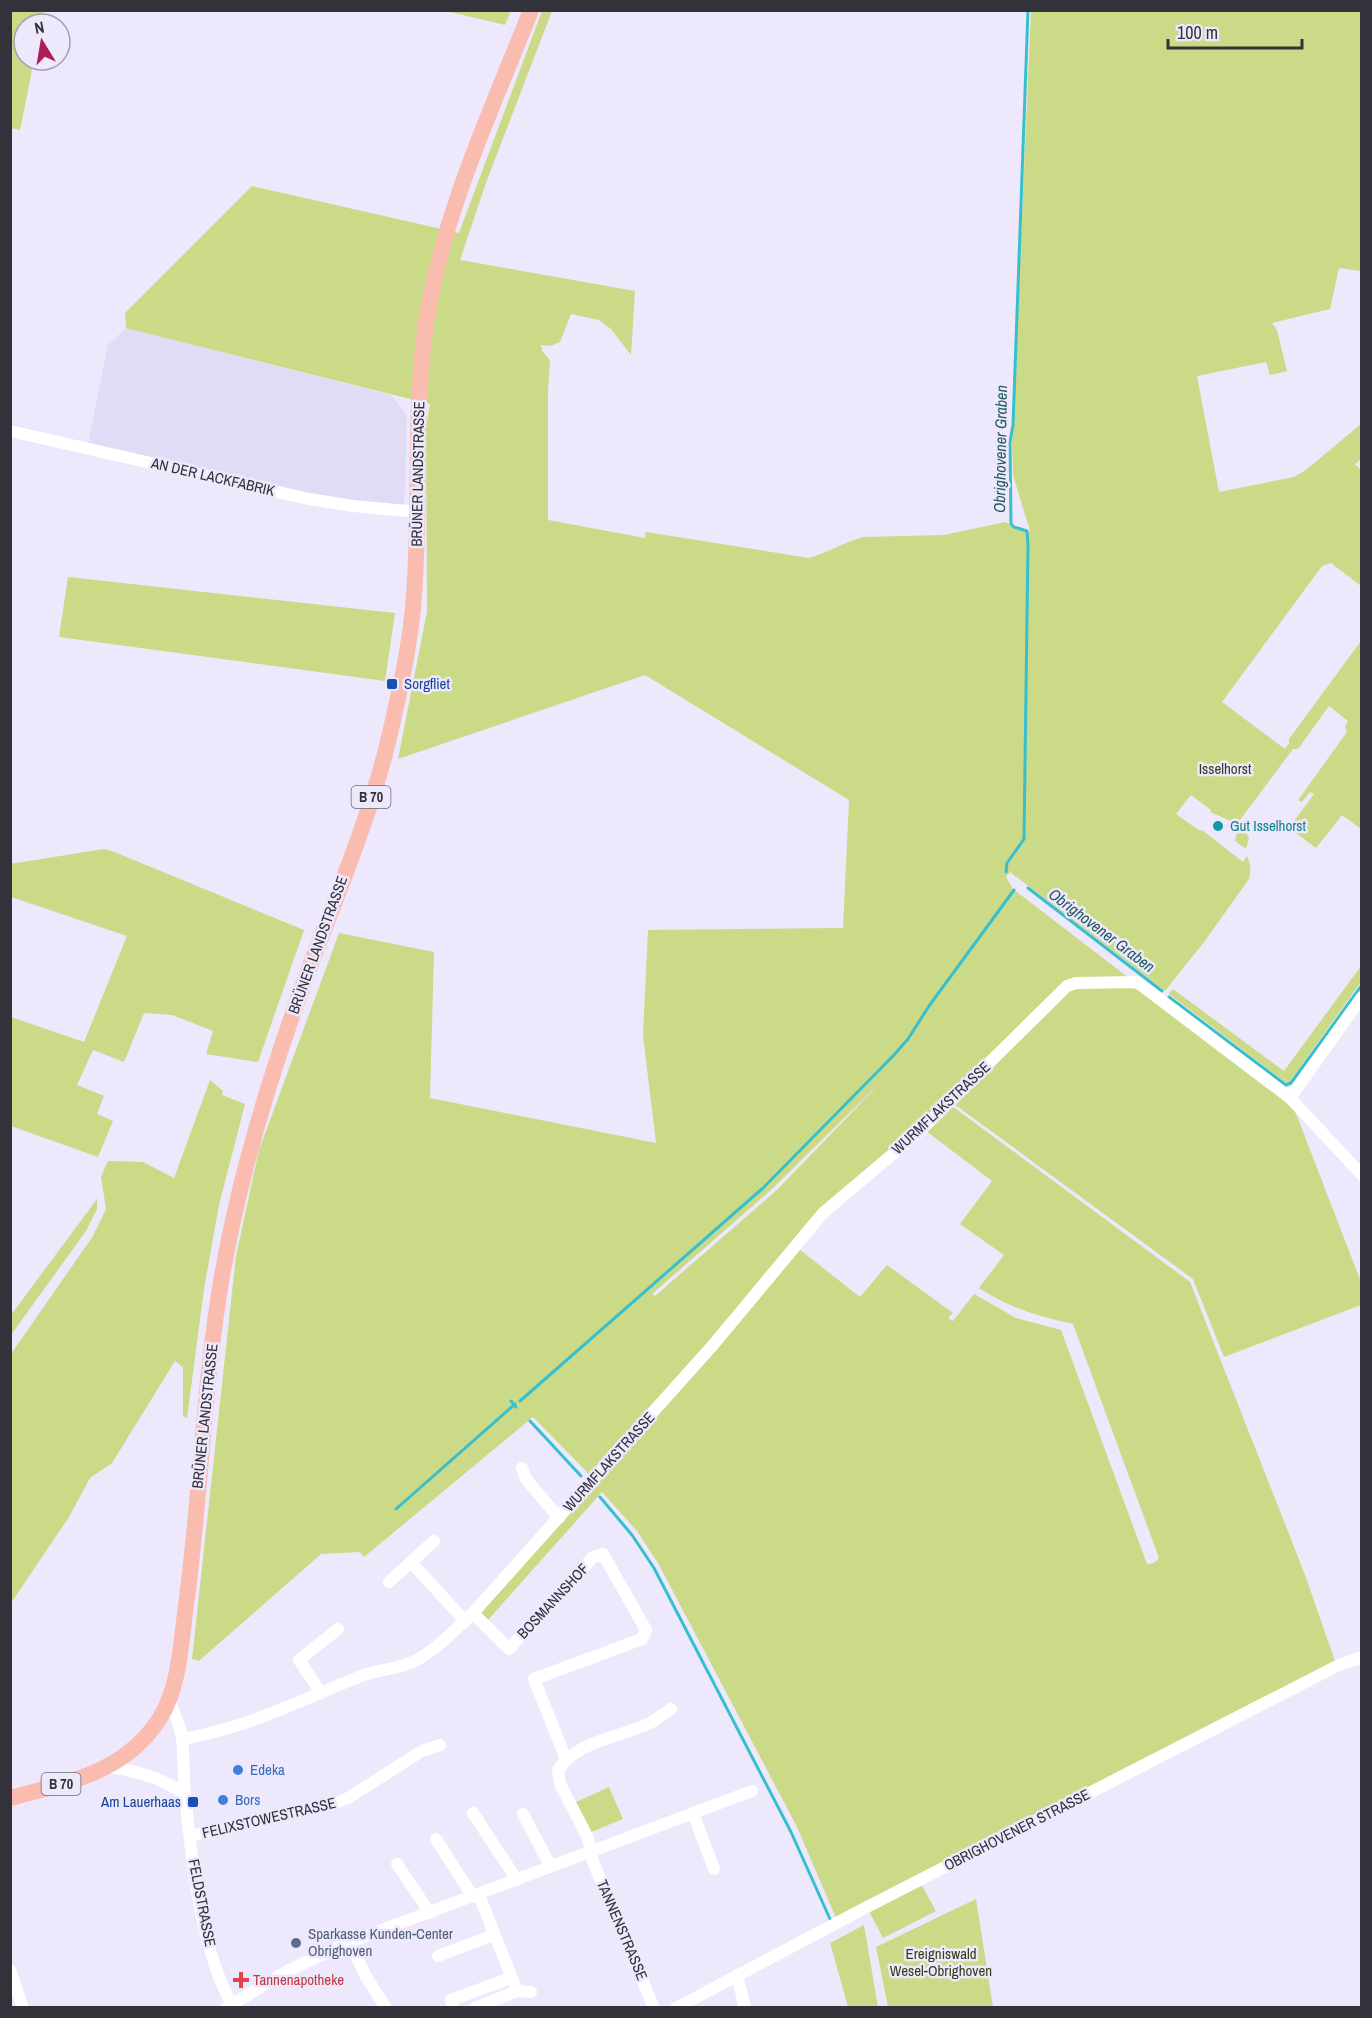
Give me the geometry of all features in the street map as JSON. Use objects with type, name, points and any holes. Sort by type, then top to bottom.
[{"type":"main road","name":"BRÜNER LANDSTRASSE","points":[[10,1798],[84,1778],[110,1767],[134,1750],[159,1720],[170,1699],[178,1663],[189,1581],[213,1335],[234,1214],[271,1075],[365,818],[390,736],[411,631],[418,512],[421,363],[432,292],[460,193],[531,10]]},
{"type":"street","name":"AN DER LACKFABRIK","points":[[10,431],[309,499],[418,512]]},
{"type":"street","name":"WURMFLAKSTRASSE","points":[[182,1739],[270,1716],[367,1674],[405,1665],[451,1634],[559,1518],[714,1344],[824,1213],[920,1131],[1067,986],[1076,982],[1137,982],[1290,1098],[1362,1175]]},
{"type":"street","points":[[1290,1098],[1362,998]]},
{"type":"street","name":"WURMFLAKSTRASSE","points":[[522,1468],[526,1479],[559,1518]]},
{"type":"street","points":[[389,1582],[434,1541]]},
{"type":"street","name":"BOSMANNSHOF","points":[[469,1617],[509,1648],[593,1557],[603,1554],[646,1630],[642,1639],[534,1679],[566,1759]]},
{"type":"street","points":[[411,1562],[469,1617]]},
{"type":"street","points":[[321,1693],[299,1660],[338,1629]]},
{"type":"street","name":"OBRIGHOVENER STRASSE","points":[[676,2007],[1339,1665],[1362,1657]]},
{"type":"street","name":"FELDSTRASSE","points":[[170,1699],[182,1739],[185,1794],[202,1919],[208,1945],[231,2006]]},
{"type":"street","points":[[566,1759],[591,1744],[652,1722],[671,1709]]},
{"type":"street","points":[[159,1720],[171,1726],[182,1739]]},
{"type":"street","name":"FELIXSTOWESTRASSE","points":[[190,1836],[338,1802],[422,1751],[440,1745]]},
{"type":"street","name":"TANNENSTRASSE","points":[[566,1759],[558,1770],[561,1784],[588,1838],[591,1852],[654,2007]]},
{"type":"street","points":[[110,1767],[147,1774],[185,1794]]},
{"type":"street","points":[[231,2006],[289,1970],[350,1942],[752,1791]]},
{"type":"street","points":[[473,1813],[517,1880]]},
{"type":"street","points":[[693,1813],[714,1869]]},
{"type":"street","points":[[523,1814],[551,1867]]},
{"type":"street","points":[[436,1839],[476,1896],[517,1991]]},
{"type":"street","points":[[397,1864],[430,1913]]},
{"type":"street","points":[[438,1956],[494,1935]]},
{"type":"street","points":[[350,1942],[365,1975],[386,2007]]},
{"type":"street","points":[[10,1970],[23,2007]]},
{"type":"street","points":[[737,1975],[745,2007]]},
{"type":"street","points":[[453,2007],[451,2000],[511,1978]]},
{"type":"street","points":[[475,2007],[517,1991],[531,1992]]},
{"type":"shaded area","points":[[126,328],[391,395],[407,416],[403,507],[340,500],[88,444],[108,345]]},
{"type":"green space","points":[[11,10],[44,11],[12,12],[12,72],[32,72],[20,130],[11,128]]},
{"type":"green space","points":[[446,11],[511,11],[505,25]]},
{"type":"green space","name":"Isselhorst","points":[[542,11],[552,11],[487,180],[460,260],[635,291],[631,355],[611,329],[599,320],[571,314],[560,342],[550,346],[541,345],[542,351],[550,360],[548,520],[645,538],[646,532],[809,558],[863,537],[944,535],[1005,522],[1028,532],[1030,531],[1013,475],[1012,443],[1031,11],[1361,11],[1361,271],[1339,268],[1330,309],[1272,323],[1277,330],[1287,371],[1270,375],[1266,362],[1197,376],[1219,492],[1294,477],[1306,470],[1361,424],[1361,459],[1355,464],[1361,470],[1361,586],[1331,563],[1322,566],[1222,702],[1285,749],[1289,739],[1361,641],[1361,829],[1342,815],[1316,848],[1289,828],[1314,794],[1310,792],[1302,802],[1298,800],[1347,732],[1345,727],[1348,721],[1329,706],[1298,749],[1293,749],[1237,824],[1210,812],[1211,810],[1191,795],[1176,814],[1200,831],[1202,830],[1243,862],[1247,856],[1250,873],[1249,879],[1204,942],[1165,991],[1010,872],[1006,877],[1013,889],[1129,978],[1069,979],[910,1135],[808,1222],[799,1249],[860,1297],[887,1265],[953,1313],[948,1318],[953,1321],[974,1294],[1016,1318],[1061,1330],[1147,1564],[1154,1563],[1159,1558],[1073,1324],[1024,1310],[1001,1301],[979,1288],[1004,1255],[960,1224],[992,1181],[926,1131],[952,1106],[1190,1282],[1305,1575],[1335,1661],[836,1918],[797,1827],[658,1563],[637,1531],[602,1492],[487,1621],[480,1612],[594,1483],[586,1471],[533,1417],[364,1557],[360,1552],[321,1554],[199,1661],[192,1659],[236,1256],[259,1150],[339,933],[434,952],[430,1098],[656,1143],[643,1035],[648,930],[843,928],[849,800],[645,675],[398,759],[427,612],[426,427],[430,404],[126,328],[125,313],[252,186],[459,233]],"holes":[[[882,1081],[777,1190],[655,1296],[652,1294],[773,1188]]]},
{"type":"green space","points":[[68,577],[395,613],[385,681],[59,637]]},
{"type":"green space","points":[[1239,832],[1246,833],[1249,838],[1246,849],[1235,841]]},
{"type":"green space","points":[[104,849],[304,930],[258,1062],[206,1054],[213,1031],[172,1015],[144,1013],[124,1062],[93,1050],[77,1085],[104,1096],[97,1114],[113,1121],[98,1157],[11,1126],[11,1017],[84,1042],[127,936],[11,897],[10,864]]},
{"type":"green space","points":[[1361,966],[1361,982],[1288,1084],[1169,994],[1173,989],[1284,1071]]},
{"type":"green space","points":[[1073,987],[1129,987],[1144,992],[1292,1103],[1361,1282],[1361,1305],[1224,1357],[1193,1279],[954,1104]]},
{"type":"green space","points":[[210,1080],[223,1091],[222,1095],[245,1104],[219,1205],[204,1289],[187,1418],[183,1416],[183,1367],[175,1361],[112,1463],[90,1478],[69,1517],[11,1603],[11,1354],[93,1236],[106,1209],[101,1177],[108,1161],[143,1162],[174,1178]]},
{"type":"green space","points":[[97,1199],[97,1209],[86,1231],[11,1335],[11,1315]]},
{"type":"green space","points":[[609,1787],[623,1819],[591,1832],[576,1802]]},
{"type":"green space","points":[[921,1884],[936,1911],[883,1938],[869,1911]]},
{"type":"green space","name":"Ereigniswald Wesel-Obrighoven","points":[[976,1899],[993,2007],[888,2007],[876,1947]]},
{"type":"green space","points":[[864,1925],[878,2007],[848,2007],[830,1943]]},
{"type":"waterway","name":"Obrighovener Graben","points":[[1006,872],[1007,863],[1024,839],[1028,545],[1027,531],[1011,524],[1010,442],[1013,425],[1028,10]]},
{"type":"waterway","name":"Obrighovener Graben","points":[[1028,888],[1162,991]]},
{"type":"waterway","points":[[520,1401],[763,1188],[893,1056],[908,1039],[929,1006],[1014,890]]},
{"type":"waterway","name":"Obrighovener Graben","points":[[1169,997],[1286,1085],[1291,1083],[1362,985]]},
{"type":"waterway","points":[[511,1401],[516,1407]]},
{"type":"waterway","points":[[396,1509],[515,1404]]},
{"type":"waterway","points":[[530,1421],[581,1476]]},
{"type":"waterway","points":[[600,1497],[632,1535],[654,1568],[791,1832],[830,1919]]},
{"type":"place","name":"Sorgfliet","points":[[392,684]]},
{"type":"place","name":"Gut Isselhorst","points":[[1218,826]]},
{"type":"place","name":"Edeka","points":[[238,1770]]},
{"type":"place","name":"Bors","points":[[223,1800]]},
{"type":"place","name":"Am Lauerhaas","points":[[193,1802]]},
{"type":"place","name":"Sparkasse Kunden-Center Obrighoven","points":[[296,1943]]},
{"type":"place","name":"Tannenapotheke","points":[[241,1980]]}]
